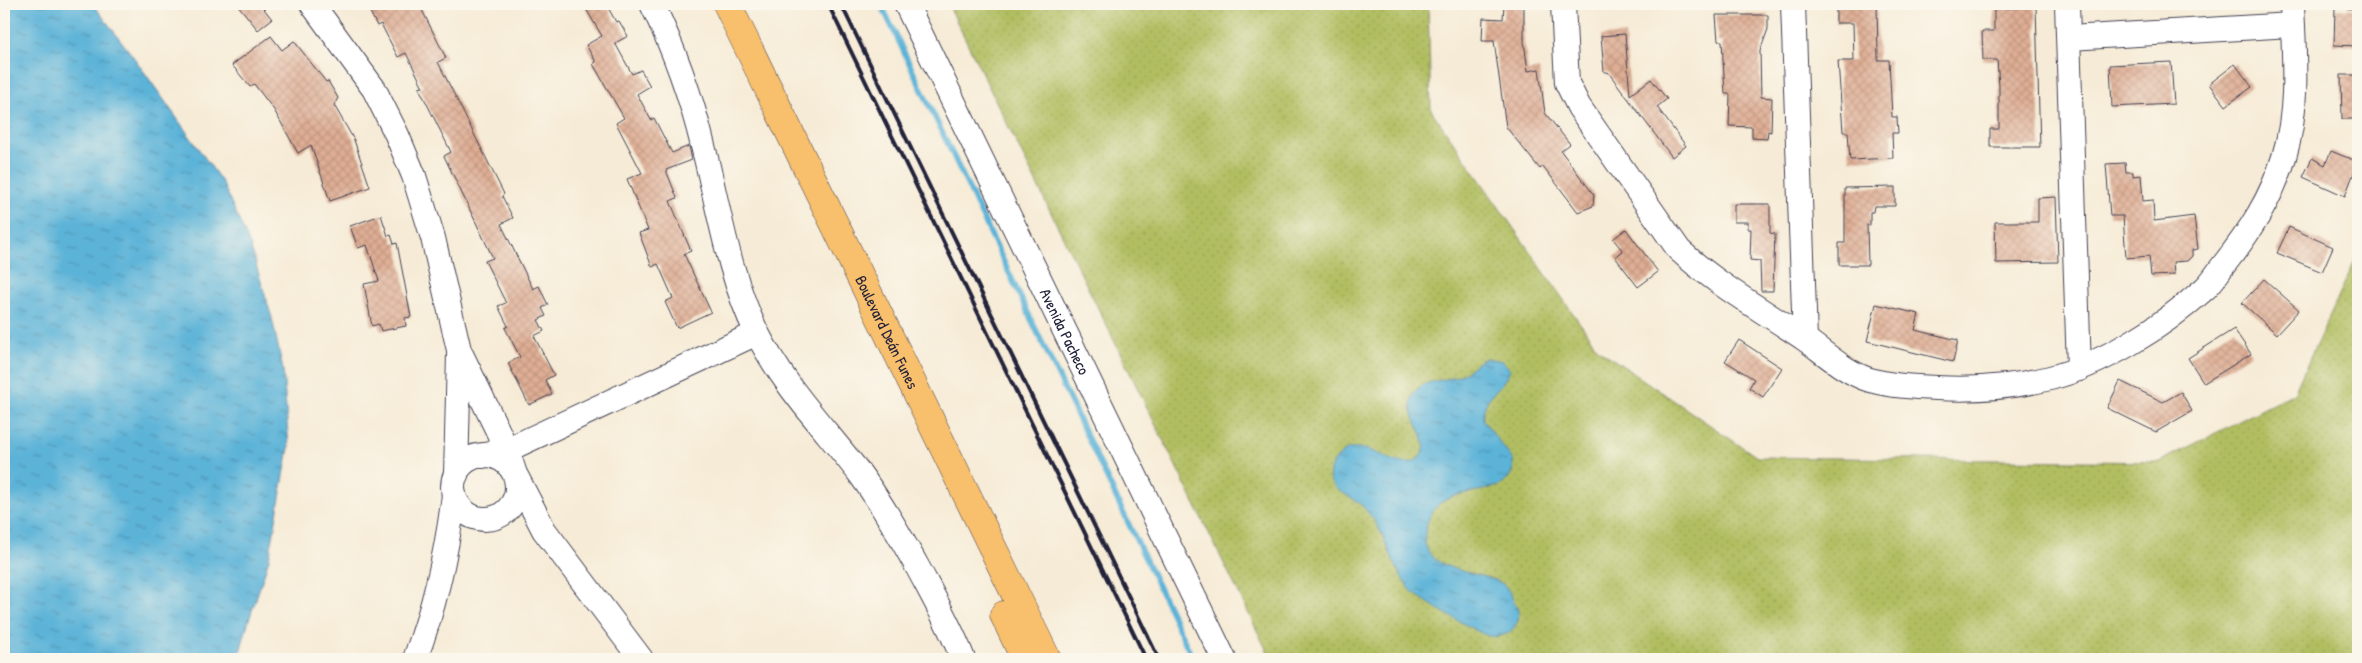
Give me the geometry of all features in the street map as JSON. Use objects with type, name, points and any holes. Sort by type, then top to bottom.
[{"type":"main road","name":"Boulevard Deán Funes","points":[[708,4],[1025,659]]},
{"type":"main road","name":"Boulevard Deán Funes","points":[[727,4],[1046,659]]},
{"type":"street","points":[[312,4],[374,89],[400,143],[414,176],[433,238],[459,350],[506,450],[514,474],[544,530],[641,659]]},
{"type":"street","points":[[652,4],[682,74],[703,145],[739,290],[757,333],[794,392],[860,475],[896,529],[935,599],[963,659]]},
{"type":"street","name":"Avenida Pacheco","points":[[906,4],[1224,659]]},
{"type":"street","points":[[1563,4],[1566,83],[1579,107],[1662,230],[1679,250],[1696,266],[1840,364],[1867,379],[1900,386],[1956,389],[2007,385],[2049,379],[2079,369],[2163,323],[2204,290],[2250,231],[2272,191],[2285,156],[2294,113],[2292,15],[2068,38]]},
{"type":"street","points":[[1793,4],[1805,339]]},
{"type":"street","points":[[2067,4],[2079,369]]},
{"type":"street","points":[[544,530],[527,520],[514,516],[475,518],[466,512],[458,504],[455,485],[466,462],[506,450],[757,333]]},
{"type":"street","points":[[415,659],[433,604],[448,543],[455,485],[459,350]]},
{"type":"street","points":[[448,543],[464,530],[507,511],[517,494],[514,474],[502,460],[482,456]]},
{"type":"green space","points":[[948,4],[1428,4],[1431,110],[1598,349],[1757,457],[2159,462],[2294,393],[2358,254],[2358,659],[1271,659]]},
{"type":"water","points":[[4,4],[93,4],[135,59],[222,182],[250,245],[272,318],[283,370],[289,448],[269,559],[238,659],[4,659]]},
{"type":"water","points":[[1486,358],[1502,361],[1510,369],[1503,382],[1489,399],[1483,412],[1483,420],[1513,460],[1512,472],[1509,478],[1501,485],[1458,495],[1438,504],[1428,520],[1425,540],[1429,552],[1437,561],[1449,567],[1490,578],[1501,583],[1507,589],[1518,611],[1518,620],[1510,632],[1496,636],[1486,635],[1471,628],[1413,592],[1402,578],[1374,520],[1359,503],[1335,487],[1330,477],[1334,462],[1340,455],[1350,449],[1361,448],[1395,461],[1406,463],[1415,461],[1423,452],[1424,446],[1411,409],[1414,393],[1423,385],[1464,373]]},
{"type":"building","points":[[237,4],[260,4],[272,19],[258,30]]},
{"type":"building","points":[[377,4],[419,4],[446,58],[438,62],[504,194],[502,196],[513,218],[501,224],[533,289],[539,286],[548,305],[542,308],[546,316],[538,320],[544,331],[534,336],[554,375],[545,380],[552,394],[529,405],[508,363],[520,357],[505,328],[508,326],[498,306],[506,303],[485,261],[493,258],[444,156],[451,152],[419,88],[423,87],[406,53],[398,57],[381,24],[377,26],[368,8]]},
{"type":"building","points":[[583,4],[606,4],[616,22],[619,21],[628,36],[615,43],[632,74],[641,70],[650,86],[637,94],[651,120],[654,118],[672,153],[689,146],[692,160],[666,170],[677,198],[670,201],[691,251],[684,254],[711,312],[677,328],[665,302],[673,298],[658,264],[652,267],[639,233],[648,230],[627,179],[642,173],[616,123],[624,118],[593,64],[596,62],[586,45],[602,36]]},
{"type":"building","points":[[1504,4],[1524,4],[1524,42],[1528,71],[1539,69],[1545,113],[1570,144],[1561,151],[1594,195],[1593,206],[1578,212],[1543,166],[1540,169],[1506,127],[1494,41],[1482,41],[1483,18],[1503,19]]},
{"type":"building","points":[[1836,4],[1877,4],[1878,60],[1889,60],[1892,117],[1897,117],[1898,133],[1892,133],[1893,158],[1850,160],[1848,132],[1843,132],[1838,61],[1854,61],[1853,23],[1836,23]]},
{"type":"building","points":[[2036,7],[2040,147],[1990,147],[1990,129],[1999,129],[1999,86],[1997,60],[1983,60],[1982,31],[1994,31],[1994,9]]},
{"type":"building","points":[[2335,8],[2358,9],[2358,46],[2334,45]]},
{"type":"building","points":[[1716,15],[1768,15],[1768,29],[1760,51],[1761,97],[1772,98],[1771,132],[1768,131],[1767,139],[1752,138],[1752,127],[1729,126],[1730,94],[1725,94],[1722,41],[1718,41]]},
{"type":"building","points":[[1625,34],[1630,95],[1651,79],[1667,99],[1657,107],[1686,146],[1672,157],[1608,72],[1604,72],[1601,36]]},
{"type":"building","points":[[271,36],[282,50],[294,41],[326,82],[328,81],[338,98],[334,105],[354,140],[370,187],[330,201],[311,145],[298,153],[274,110],[254,84],[250,87],[232,65]]},
{"type":"building","points":[[2171,62],[2174,104],[2112,107],[2110,65]]},
{"type":"building","points":[[2235,64],[2252,87],[2226,106],[2209,84]]},
{"type":"building","points":[[2341,75],[2358,75],[2358,119],[2342,119]]},
{"type":"building","points":[[2331,151],[2358,162],[2345,196],[2303,177],[2312,158],[2325,165]]},
{"type":"building","points":[[2125,163],[2126,172],[2133,172],[2133,176],[2141,175],[2143,201],[2153,200],[2154,221],[2194,216],[2198,249],[2192,250],[2192,256],[2187,261],[2173,262],[2174,275],[2151,276],[2149,256],[2126,258],[2123,216],[2110,216],[2106,164]]},
{"type":"building","points":[[1895,187],[1895,206],[1874,206],[1873,212],[1870,212],[1870,225],[1867,225],[1868,265],[1839,265],[1839,243],[1845,243],[1845,188]]},
{"type":"building","points":[[2056,197],[2058,262],[1996,263],[1995,222],[2038,222],[2038,198]]},
{"type":"building","points":[[1734,204],[1770,204],[1770,233],[1775,234],[1773,291],[1761,291],[1760,261],[1750,260],[1751,229],[1748,229],[1748,222],[1734,222]]},
{"type":"building","points":[[381,215],[388,236],[391,235],[394,244],[397,243],[411,317],[405,318],[406,326],[381,331],[379,324],[372,326],[364,284],[379,281],[367,245],[358,248],[350,226]]},
{"type":"building","points":[[2289,227],[2333,247],[2322,272],[2277,253]]},
{"type":"building","points":[[1626,229],[1658,272],[1638,287],[1615,257],[1623,251],[1613,239]]},
{"type":"building","points":[[2264,279],[2299,310],[2277,334],[2242,303]]},
{"type":"building","points":[[1876,304],[1919,314],[1915,330],[1958,340],[1953,362],[1867,341]]},
{"type":"building","points":[[2234,329],[2251,354],[2204,383],[2188,358]]},
{"type":"building","points":[[1739,340],[1782,368],[1763,397],[1749,388],[1754,379],[1725,361]]},
{"type":"building","points":[[2120,381],[2163,402],[2181,392],[2192,411],[2156,432],[2107,408]]},
{"type":"waterway","points":[[881,4],[1193,659]]},
{"type":"railway","points":[[828,4],[1146,659]]},
{"type":"railway","points":[[841,4],[1159,659]]}]
